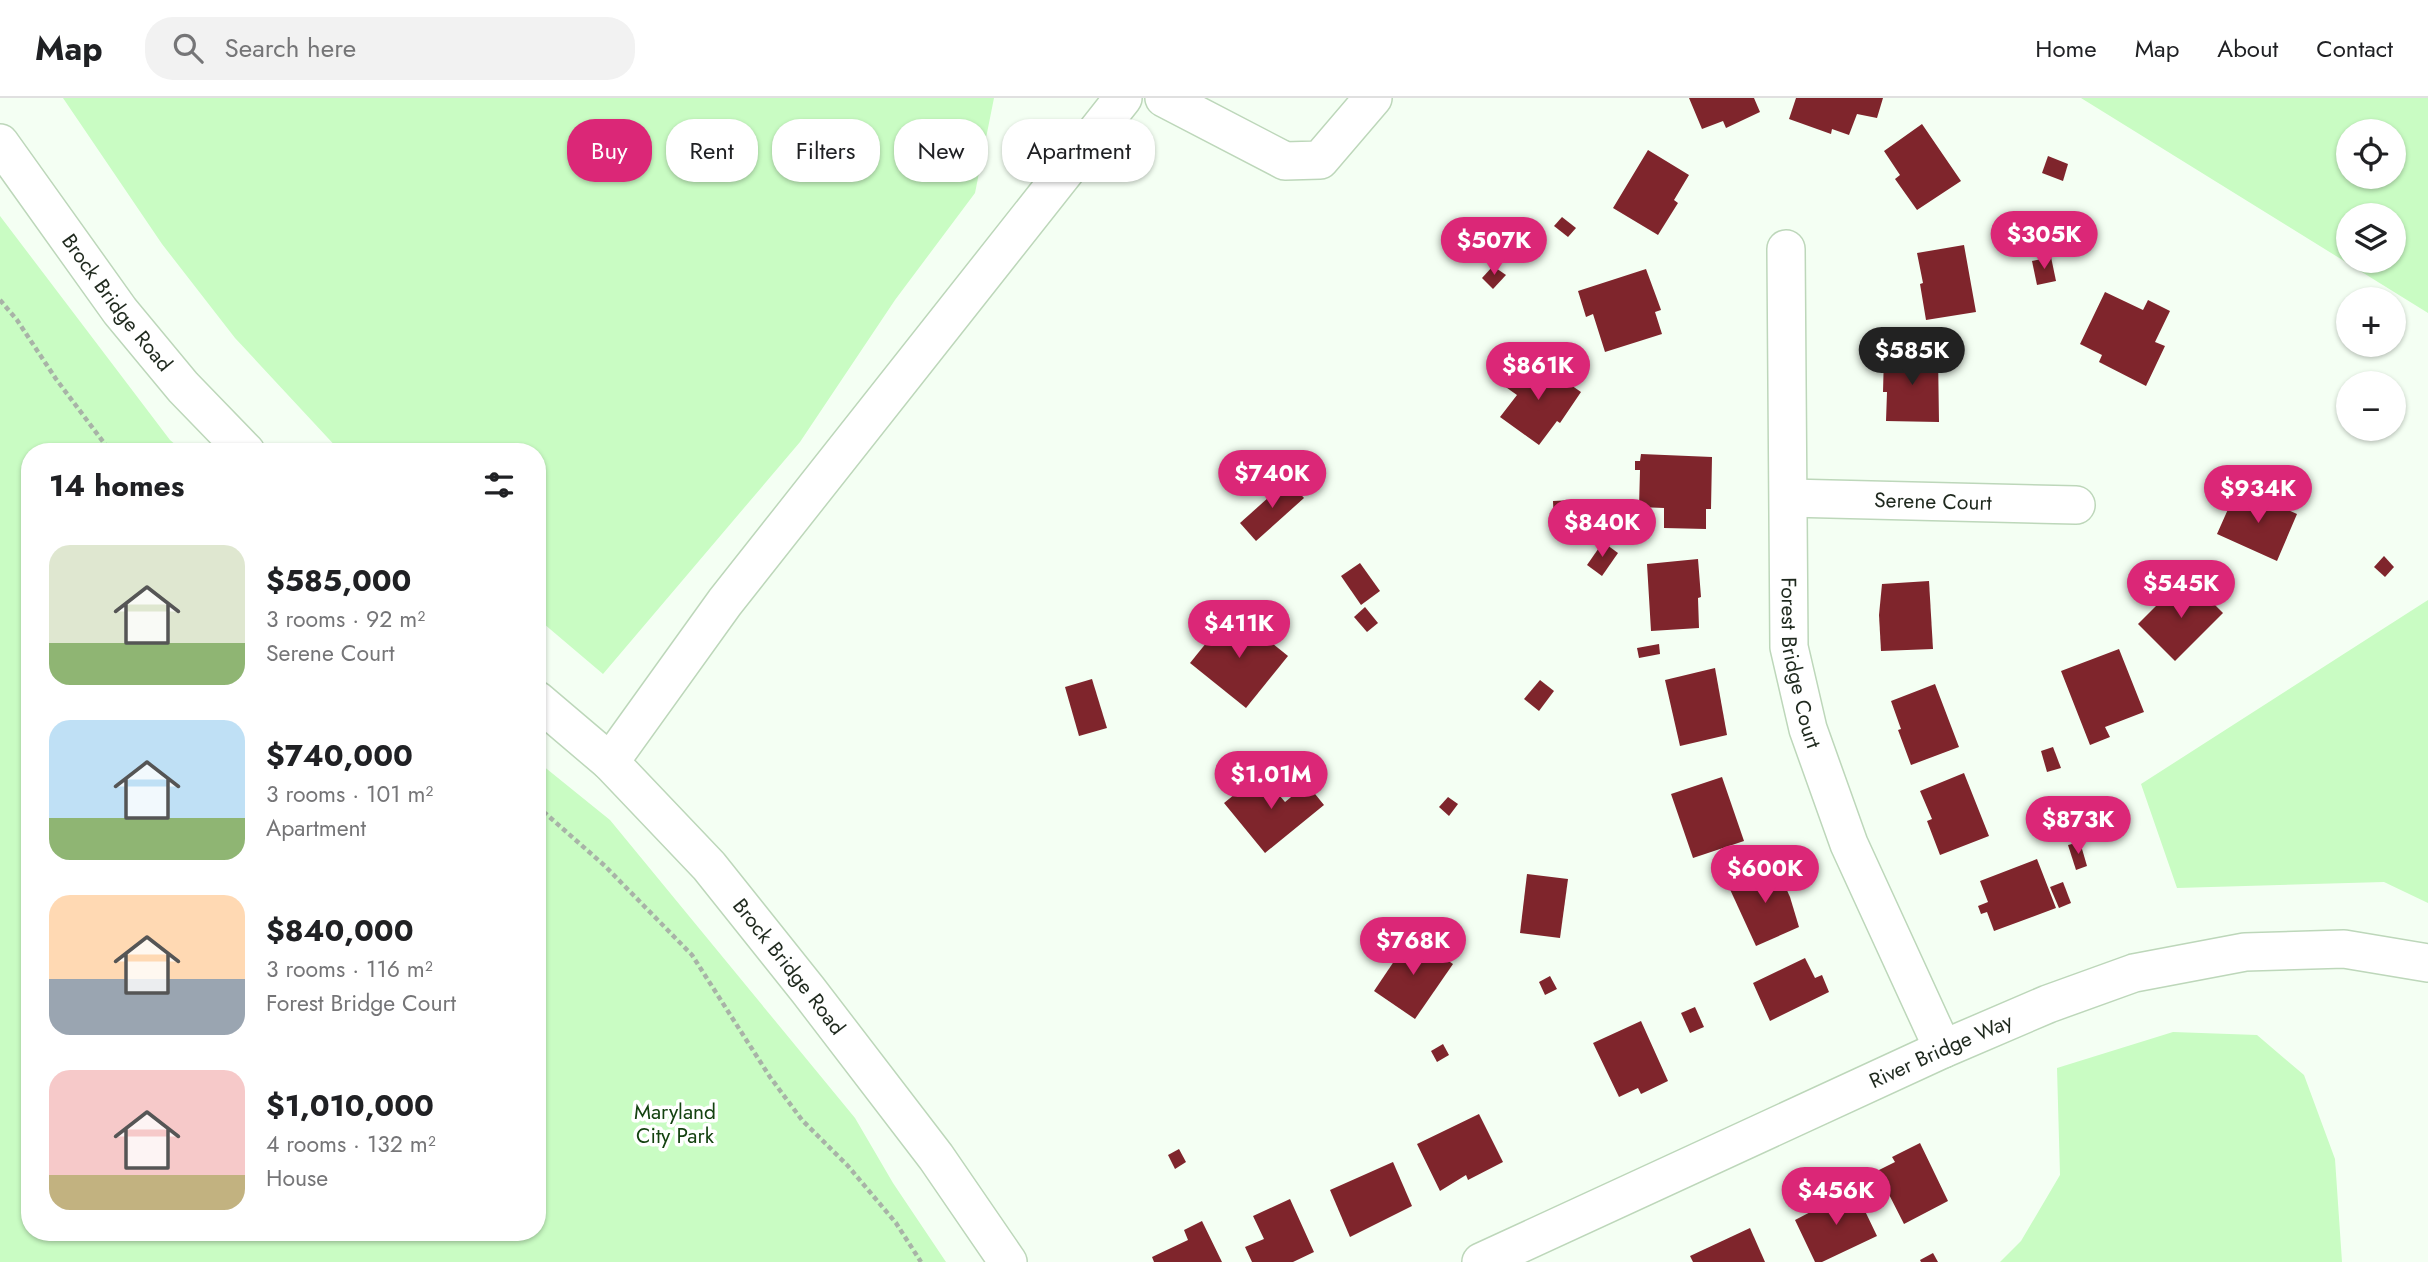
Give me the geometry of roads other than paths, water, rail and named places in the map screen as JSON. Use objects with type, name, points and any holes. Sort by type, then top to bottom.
[{"type":"street","points":[[610,762],[725,602],[1124,98]]},
{"type":"street","points":[[1164,98],[1285,161],[1320,160],[1373,98]]},
{"type":"street","name":"Brock Bridge Road","points":[[0,143],[120,311],[183,387],[237,443]]},
{"type":"street","name":"Forest Bridge Court","points":[[1786,249],[1789,647],[1808,729],[1849,844],[1943,1049]]},
{"type":"street","name":"Serene Court","points":[[1789,498],[2077,505]]},
{"type":"street","name":"Brock Bridge Road","points":[[546,708],[610,762],[709,866],[936,1157],[1008,1262]]},
{"type":"street","name":"River Bridge Way","points":[[1481,1262],[1943,1049],[2048,1004],[2134,973],[2245,953],[2344,949],[2428,963]]},
{"type":"park label","name":"Maryland City Park","points":[[675,1124]]}]
